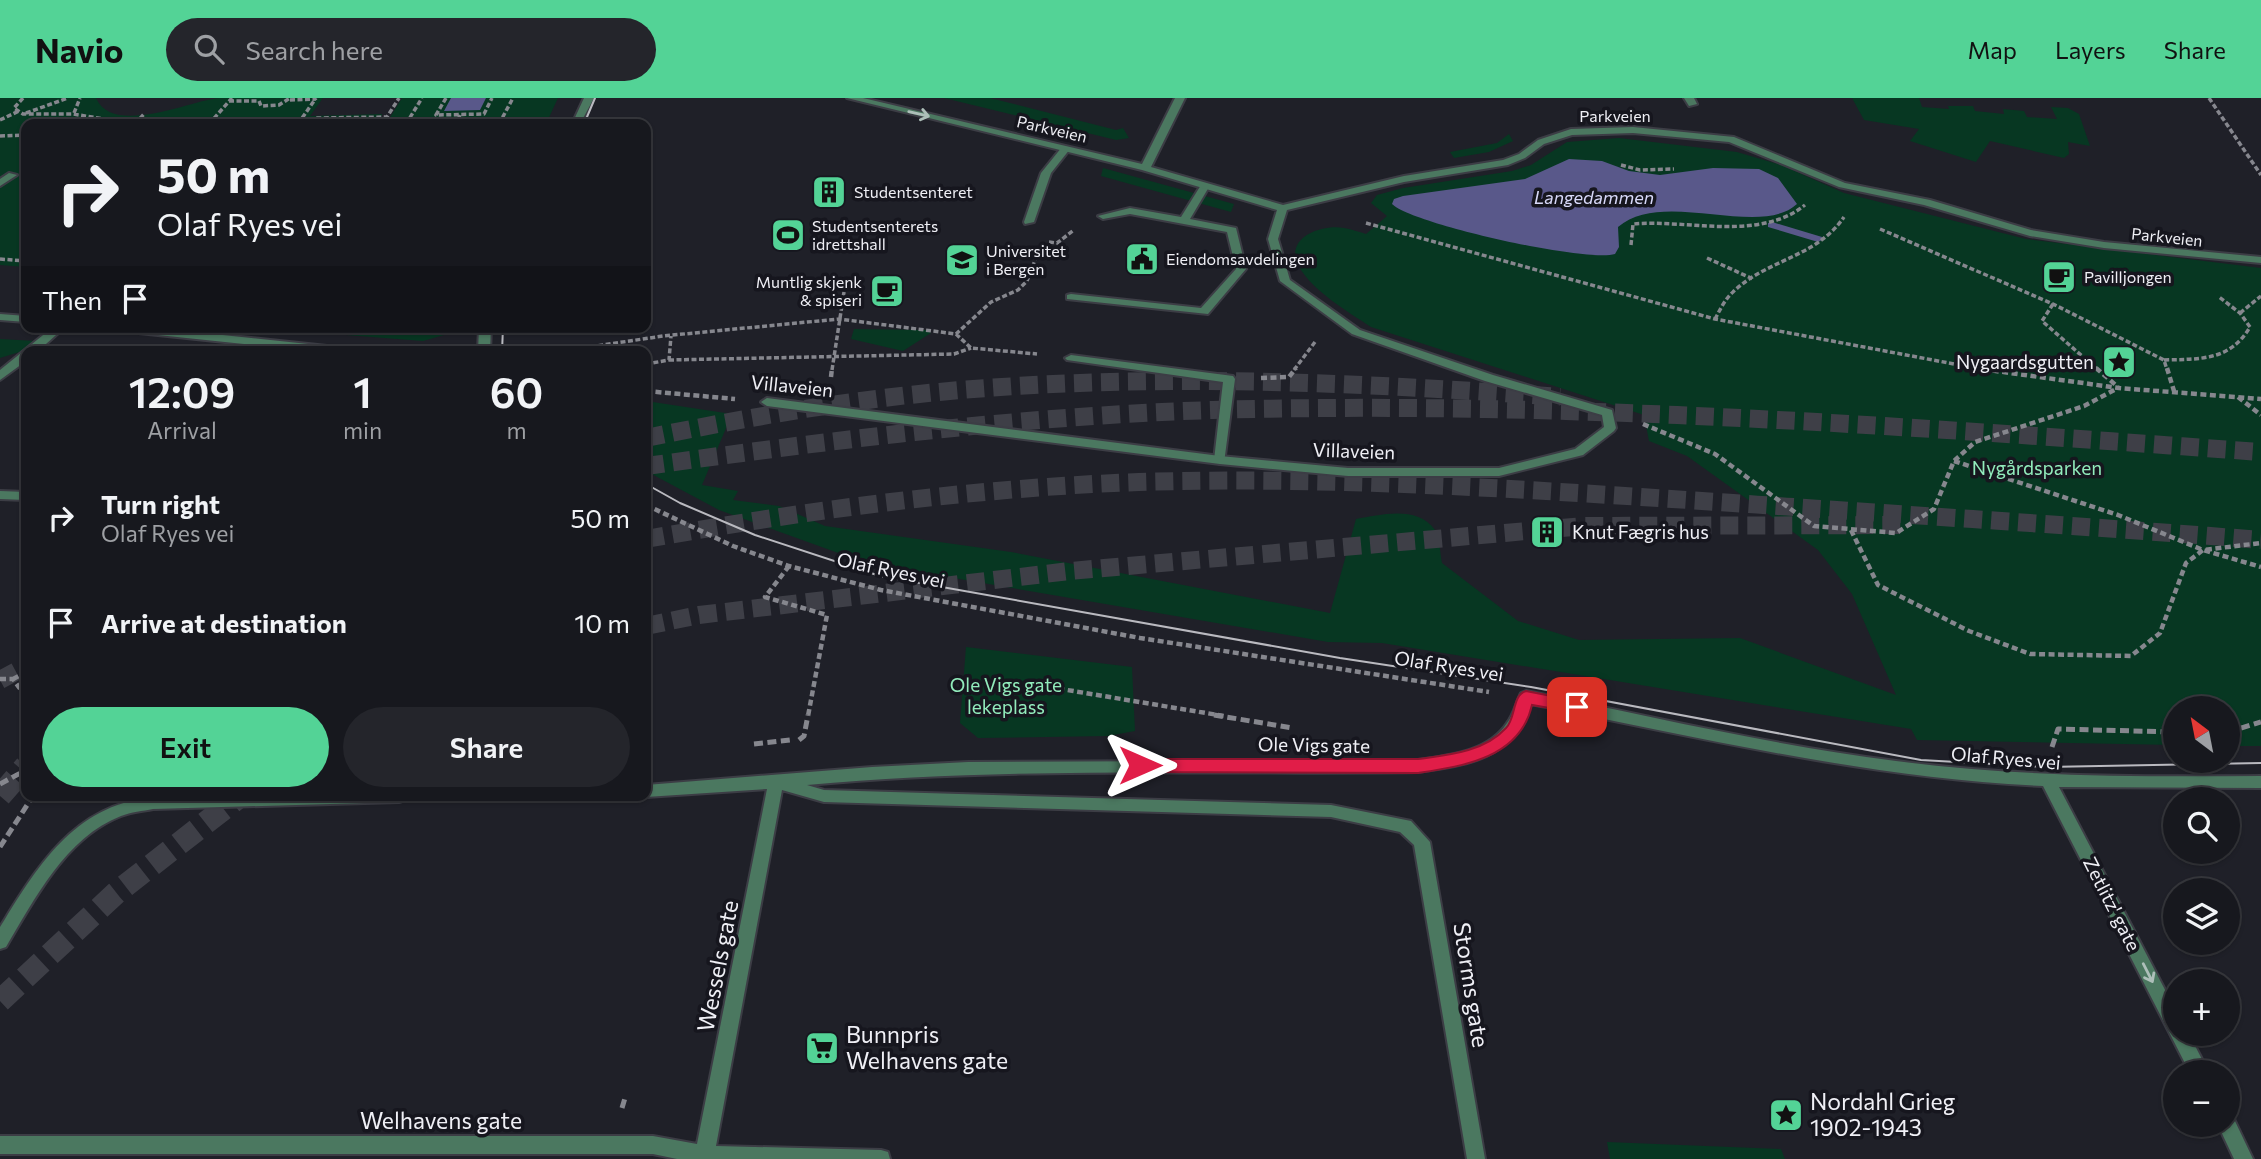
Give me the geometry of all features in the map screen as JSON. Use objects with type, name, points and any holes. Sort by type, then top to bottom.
[{"type":"street","points":[[578,119],[589,98]]},
{"type":"street","name":"Parkveien","points":[[852,98],[1144,168],[1283,208],[1404,179],[1504,163],[1522,156],[1548,139],[1591,130],[1633,130],[1731,139],[1842,184],[1926,202],[2059,239],[2197,256],[2261,260]]},
{"type":"street","points":[[1144,168],[1180,98]]},
{"type":"street","points":[[1029,222],[1046,173],[1065,149]]},
{"type":"street","points":[[0,184],[12,175]]},
{"type":"street","points":[[1184,221],[1204,187]]},
{"type":"street","points":[[1283,208],[1273,239],[1285,281],[1356,332],[1489,378],[1608,412]]},
{"type":"street","points":[[1071,297],[1204,313],[1241,269],[1232,230],[1130,211],[1102,216]]},
{"type":"street","points":[[0,317],[21,319]]},
{"type":"street","points":[[37,346],[53,333]]},
{"type":"street","points":[[169,333],[292,346]]},
{"type":"street","points":[[253,346],[257,342]]},
{"type":"street","points":[[1071,358],[1229,379],[1220,460]]},
{"type":"street","points":[[0,376],[21,359]]},
{"type":"street","name":"Villaveien","points":[[767,401],[1220,460],[1348,472],[1499,472],[1579,452],[1610,429],[1608,412]]},
{"type":"street","points":[[0,495],[21,496]]},
{"type":"street","name":"Ole Vigs gate","points":[[651,791],[705,790],[903,771],[1060,766],[1418,766],[1457,761],[1491,748],[1511,733],[1521,719],[1526,697]]},
{"type":"street","name":"Olaf Ryes vei","points":[[1526,697],[1856,761],[2049,782],[2261,782]]},
{"type":"street","name":"Ole Vigs gate","points":[[776,782],[824,796],[1331,811],[1405,826]]},
{"type":"street","name":"Wessels gate","points":[[705,1157],[776,782]]},
{"type":"street","name":"Zetlitz' gate","points":[[2049,782],[2163,1003]]},
{"type":"street","points":[[0,942],[28,897],[72,841],[104,817],[117,811],[153,803],[223,801]]},
{"type":"street","name":"Storms gate","points":[[1405,826],[1422,842],[1476,1159]]},
{"type":"street","points":[[2233,1137],[2245,1159]]},
{"type":"street","name":"Welhavens gate","points":[[0,1145],[653,1145],[705,1157],[881,1159]]},
{"type":"path","points":[[23,98],[14,108],[21,113],[73,114],[104,119]]},
{"type":"path","points":[[0,120],[68,98]]},
{"type":"path","points":[[73,114],[80,98]]},
{"type":"path","points":[[213,119],[231,99],[261,99],[261,106],[279,105],[290,99],[316,98]]},
{"type":"path","points":[[301,119],[316,98]]},
{"type":"path","points":[[315,119],[387,117],[399,98]]},
{"type":"path","points":[[408,119],[422,98]]},
{"type":"path","points":[[446,98],[436,115],[484,114],[492,98]]},
{"type":"path","points":[[502,119],[513,98]]},
{"type":"path","points":[[2209,98],[2259,167],[2261,175]]},
{"type":"path","points":[[140,119],[144,114]]},
{"type":"path","points":[[458,119],[461,115]]},
{"type":"path","points":[[0,136],[21,135]]},
{"type":"path","points":[[1714,319],[1733,292],[1775,265],[1815,250],[1836,232],[1846,214],[1842,184]]},
{"type":"path","points":[[1631,245],[1633,224],[1653,220],[1774,223],[1797,215],[1808,201]]},
{"type":"path","points":[[1846,214],[2053,303],[2164,360],[2222,357],[2244,340],[2250,327],[2240,313],[2218,297]]},
{"type":"path","points":[[1363,223],[1714,319],[1966,367],[2119,388],[2261,399]]},
{"type":"path","points":[[1042,242],[1057,243],[1073,230]]},
{"type":"path","points":[[956,334],[991,302],[1018,290],[1027,281],[1038,253]]},
{"type":"path","points":[[1707,258],[1754,279]]},
{"type":"path","points":[[0,259],[21,261]]},
{"type":"path","points":[[825,408],[844,292]]},
{"type":"path","points":[[2240,313],[2261,296]]},
{"type":"path","points":[[2053,303],[2045,312],[2042,321],[2059,340],[2093,363],[2119,388]]},
{"type":"path","points":[[601,346],[671,335],[839,319],[956,334],[971,348]]},
{"type":"path","points":[[669,360],[671,335]]},
{"type":"path","points":[[1229,379],[1289,377],[1310,347]]},
{"type":"path","points":[[651,363],[669,360],[835,359],[954,354],[971,348],[1071,358]]},
{"type":"path","points":[[2164,360],[2174,391]]},
{"type":"path","points":[[1608,412],[1667,432],[1715,454],[1814,526],[1896,533],[1934,509],[1954,461],[1975,442],[2084,406],[2119,388]]},
{"type":"path","name":"Villaveien","points":[[651,391],[767,401]]},
{"type":"path","points":[[2238,396],[2261,415]]},
{"type":"path","points":[[1954,461],[2118,514],[2203,550],[2261,567]]},
{"type":"path","name":"Olaf Ryes vei","points":[[651,507],[733,546],[789,566],[881,590],[1128,635],[1526,697]]},
{"type":"path","points":[[1850,529],[1878,585],[1969,631],[2030,654],[2131,656],[2160,633],[2186,563],[2203,550],[2261,543]]},
{"type":"path","points":[[768,741],[803,740],[827,615],[765,597],[789,566]]},
{"type":"path","points":[[0,679],[13,679],[21,675]]},
{"type":"path","points":[[13,679],[21,690]]},
{"type":"path","points":[[1049,687],[1306,730]]},
{"type":"path","points":[[2240,728],[2261,722]]},
{"type":"path","points":[[2049,782],[2046,767],[2058,729],[2163,732]]},
{"type":"path","points":[[0,784],[21,772]]},
{"type":"path","points":[[0,847],[30,801]]},
{"type":"green space","points":[[0,98],[96,98],[105,109],[119,115],[135,116],[219,98],[323,98],[310,116],[382,114],[381,119],[21,119],[21,267],[0,265]]},
{"type":"green space","points":[[402,98],[558,98],[548,119],[389,119]]},
{"type":"green space","points":[[944,98],[990,98],[1116,130],[1123,128],[1129,138],[1116,140]]},
{"type":"green space","points":[[1852,98],[1919,98],[1922,107],[1949,109],[1948,106],[1973,106],[1975,111],[2004,114],[2003,109],[2024,111],[2027,117],[2057,119],[2051,107],[2068,108],[2079,114],[2090,146],[2068,142],[2069,154],[2064,158],[1990,141],[1976,162],[1910,141],[1919,129],[1864,120]]},
{"type":"green space","points":[[1509,134],[1513,141],[1489,152],[1454,158],[1450,152],[1497,143]]},
{"type":"green space","name":"Nygårdsparken","points":[[1619,138],[1737,152],[1781,165],[1844,193],[2026,239],[2261,268],[2261,746],[2240,746],[2240,696],[2163,696],[2163,745],[1917,740],[1911,729],[1382,643],[1328,642],[866,563],[719,510],[651,474],[651,402],[732,414],[702,485],[738,491],[733,500],[779,506],[825,526],[1011,552],[1330,613],[1356,519],[1409,514],[1419,517],[1435,530],[1442,563],[1518,621],[1579,640],[1740,638],[1896,695],[1852,594],[1818,550],[1687,456],[1649,441],[1644,415],[1371,327],[1322,293],[1299,267],[1295,257],[1296,248],[1307,235],[1335,227],[1366,234],[1387,216],[1371,203],[1377,195],[1403,188],[1512,171],[1531,165],[1567,142]]},
{"type":"green space","points":[[1103,168],[1234,204],[1231,212],[1101,176]]},
{"type":"green space","points":[[854,329],[926,330],[931,333],[903,351],[851,339]]},
{"type":"green space","points":[[321,333],[446,333],[423,341]]},
{"type":"green space","points":[[0,339],[36,341],[30,346],[21,346],[21,352],[0,358]]},
{"type":"green space","name":"Ole Vigs gate lekeplass","points":[[966,647],[1132,667],[1135,731],[1108,736],[978,738],[960,723]]},
{"type":"green space","points":[[1607,1142],[1781,1149],[1785,1159],[1610,1159]]},
{"type":"water","points":[[451,98],[486,98],[480,110],[444,111]]},
{"type":"water","name":"Langedammen","points":[[1569,159],[1602,161],[1629,171],[1660,175],[1713,168],[1759,169],[1778,178],[1797,204],[1780,213],[1759,217],[1684,212],[1637,216],[1618,227],[1619,247],[1615,254],[1598,255],[1571,253],[1500,240],[1431,222],[1392,204],[1394,199],[1403,196],[1525,179]]},
{"type":"waterway","points":[[1772,225],[1818,239]]},
{"type":"tunnel","points":[[651,437],[858,401],[1059,384],[1274,382],[1560,397]]},
{"type":"tunnel","points":[[651,465],[858,438],[1071,418],[1213,410],[1344,408],[1606,412],[1737,418],[2261,452]]},
{"type":"tunnel","points":[[651,538],[830,510],[1015,489],[1139,482],[1288,481],[1511,489],[2261,540]]},
{"type":"tunnel","points":[[651,625],[699,615],[1070,571],[1584,526],[1902,525]]},
{"type":"tunnel","points":[[0,680],[21,669]]},
{"type":"tunnel","points":[[0,796],[21,772]]},
{"type":"tunnel","points":[[0,1001],[116,893],[234,801]]},
{"type":"tram line","points":[[586,119],[595,98]]},
{"type":"tram line","points":[[502,346],[503,333]]},
{"type":"tram line","points":[[651,487],[680,503],[755,535],[880,576],[1340,658],[1531,687],[1921,760],[2046,767],[2261,763]]},
{"type":"place","name":"Studentsenteret","points":[[829,192]]},
{"type":"place","name":"Studentsenterets idrettshall","points":[[788,235]]},
{"type":"place","name":"Eiendomsavdelingen","points":[[1142,259]]},
{"type":"place","name":"Universitet i Bergen","points":[[962,260]]},
{"type":"place","name":"Pavilljongen","points":[[2059,277]]},
{"type":"place","name":"Muntlig skjenk & spiseri","points":[[887,291]]},
{"type":"place","name":"Nygaardsgutten","points":[[2119,362]]},
{"type":"place","name":"Knut Fægris hus","points":[[1547,532]]},
{"type":"place","name":"Bunnpris Welhavens gate","points":[[822,1048]]},
{"type":"place","name":"Nordahl Grieg 1902-1943","points":[[1786,1115]]},
{"type":"route","points":[[1140,765],[1345,768],[1418,766],[1457,761],[1491,748],[1511,733],[1521,719],[1526,697],[1577,707]]}]
